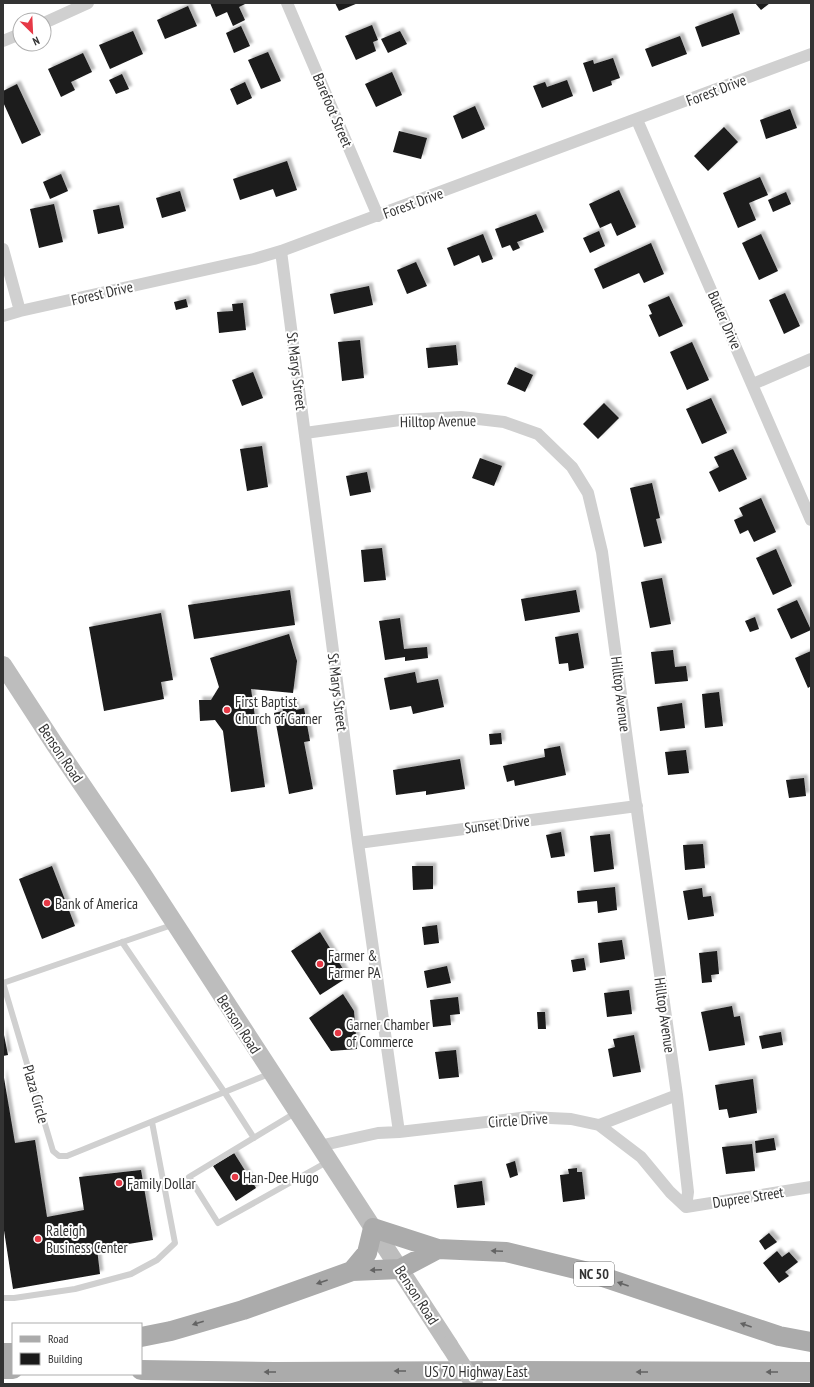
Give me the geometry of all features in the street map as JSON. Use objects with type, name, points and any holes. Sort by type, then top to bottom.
[{"type":"main road","name":"Benson Road","points":[[3,665],[55,745],[142,873],[474,1384]]},
{"type":"main road","name":"NC 50","points":[[372,1228],[438,1249],[506,1252],[588,1272],[779,1336],[811,1342]]},
{"type":"main road","points":[[352,1271],[367,1254],[372,1228]]},
{"type":"main road","points":[[142,1337],[171,1331],[242,1310],[352,1271],[400,1269],[438,1249]]},
{"type":"main road","name":"US 70 Highway East","points":[[142,1370],[274,1372],[507,1370],[811,1372]]},
{"type":"street","points":[[52,19],[88,3]]},
{"type":"street","name":"Barefoot Street","points":[[287,3],[378,216]]},
{"type":"street","name":"Forest Drive","points":[[3,316],[254,259],[282,251],[811,54]]},
{"type":"street","name":"Butler Drive","points":[[637,120],[811,520]]},
{"type":"street","points":[[3,249],[20,311]]},
{"type":"street","name":"St Marys Street","points":[[282,251],[358,842],[399,1132]]},
{"type":"street","points":[[753,384],[811,359]]},
{"type":"street","name":"Hilltop Avenue","points":[[305,434],[400,420],[461,417],[504,422],[538,434],[572,467],[588,493],[602,552],[637,806],[688,1192],[686,1207]]},
{"type":"street","name":"Sunset Drive","points":[[358,842],[637,806]]},
{"type":"street","points":[[599,1125],[676,1095]]},
{"type":"street","name":"Circle Drive","points":[[319,1146],[378,1133],[399,1132],[529,1117],[571,1118],[599,1125],[641,1157],[670,1192],[686,1207]]},
{"type":"street","name":"Dupree Street","points":[[686,1207],[811,1187]]},
{"type":"lane","name":"Plaza Circle","points":[[174,924],[3,983],[53,1151],[59,1156],[67,1156],[271,1073]]},
{"type":"lane","points":[[122,942],[254,1138]]},
{"type":"lane","points":[[297,1112],[189,1177],[218,1223],[329,1161]]},
{"type":"lane","points":[[3,1298],[14,1298],[75,1289],[131,1274],[157,1260],[175,1243],[152,1122]]},
{"type":"building","points":[[210,3],[247,3],[239,7],[245,20],[233,26],[227,12],[216,17]]},
{"type":"building","points":[[335,3],[358,3],[339,11]]},
{"type":"building","points":[[755,3],[770,3],[761,10]]},
{"type":"building","points":[[188,6],[197,26],[165,39],[157,20]]},
{"type":"building","points":[[733,13],[740,34],[702,47],[695,27]]},
{"type":"building","points":[[372,25],[378,40],[373,42],[376,51],[356,60],[345,36]]},
{"type":"building","points":[[241,26],[250,46],[234,53],[226,33]]},
{"type":"building","points":[[133,31],[143,54],[110,69],[99,45]]},
{"type":"building","points":[[400,31],[407,44],[388,53],[381,39]]},
{"type":"building","points":[[680,36],[687,54],[652,67],[645,49]]},
{"type":"building","points":[[268,52],[281,81],[261,89],[248,60]]},
{"type":"building","points":[[83,53],[92,72],[71,82],[75,90],[61,97],[48,69]]},
{"type":"building","points":[[613,58],[620,78],[611,81],[612,85],[593,92],[583,63],[593,60],[594,64]]},
{"type":"building","points":[[392,72],[402,95],[376,107],[365,84]]},
{"type":"building","points":[[122,74],[129,89],[116,94],[109,80]]},
{"type":"building","points":[[567,80],[573,96],[542,108],[533,86],[545,82],[547,87]]},
{"type":"building","points":[[245,82],[252,98],[237,105],[230,89]]},
{"type":"building","points":[[17,84],[41,135],[22,144],[3,102],[3,91]]},
{"type":"building","points":[[475,106],[485,129],[462,139],[453,116]]},
{"type":"building","points":[[790,109],[797,128],[766,139],[760,120]]},
{"type":"building","points":[[724,127],[738,142],[708,171],[694,156]]},
{"type":"building","points":[[399,131],[427,138],[421,159],[393,152]]},
{"type":"building","points":[[287,161],[297,190],[276,197],[273,189],[240,200],[233,179]]},
{"type":"building","points":[[61,174],[68,191],[50,199],[43,182]]},
{"type":"building","points":[[760,177],[768,195],[749,203],[756,220],[738,228],[723,193]]},
{"type":"building","points":[[619,190],[636,227],[617,236],[611,223],[600,228],[589,204]]},
{"type":"building","points":[[180,191],[186,211],[162,218],[156,198]]},
{"type":"building","points":[[786,192],[791,204],[773,212],[768,200]]},
{"type":"building","points":[[54,204],[63,242],[39,248],[30,209]]},
{"type":"building","points":[[119,205],[124,228],[98,234],[93,210]]},
{"type":"building","points":[[536,214],[544,232],[517,242],[520,248],[513,251],[510,245],[502,248],[495,229]]},
{"type":"building","points":[[599,231],[605,246],[590,253],[583,238]]},
{"type":"building","points":[[483,234],[493,259],[482,263],[479,255],[454,266],[447,248]]},
{"type":"building","points":[[761,234],[778,271],[759,280],[742,243]]},
{"type":"building","points":[[651,243],[664,274],[644,283],[639,273],[603,289],[594,269]]},
{"type":"building","points":[[416,262],[427,286],[407,294],[397,270]]},
{"type":"building","points":[[369,286],[373,305],[334,314],[330,294]]},
{"type":"building","points":[[785,293],[800,326],[784,334],[769,300]]},
{"type":"building","points":[[669,296],[683,326],[659,337],[649,315],[652,314],[648,305]]},
{"type":"building","points":[[186,299],[188,307],[176,310],[174,302]]},
{"type":"building","points":[[243,303],[246,330],[219,333],[217,312],[233,311],[232,304]]},
{"type":"building","points":[[360,340],[364,378],[342,381],[338,342]]},
{"type":"building","points":[[692,342],[709,380],[687,390],[670,352]]},
{"type":"building","points":[[456,345],[458,365],[428,368],[426,348]]},
{"type":"building","points":[[515,367],[533,375],[525,392],[507,384]]},
{"type":"building","points":[[253,372],[263,398],[242,406],[232,380]]},
{"type":"building","points":[[711,398],[727,433],[702,444],[686,409]]},
{"type":"building","points":[[604,403],[619,418],[598,439],[583,424]]},
{"type":"building","points":[[262,446],[268,487],[247,491],[240,449]]},
{"type":"building","points":[[733,449],[747,479],[719,492],[709,472],[719,467],[714,457]]},
{"type":"building","points":[[480,458],[502,466],[494,486],[472,478]]},
{"type":"building","points":[[367,472],[371,492],[350,496],[346,476]]},
{"type":"building","points":[[652,483],[660,518],[656,519],[662,543],[644,547],[630,488]]},
{"type":"building","points":[[761,498],[776,532],[754,542],[748,530],[740,534],[734,520],[743,516],[739,508]]},
{"type":"building","points":[[382,548],[386,580],[364,582],[361,550]]},
{"type":"building","points":[[776,549],[792,586],[773,595],[756,558]]},
{"type":"building","points":[[662,578],[671,624],[650,628],[641,582]]},
{"type":"building","points":[[290,590],[295,625],[194,639],[188,605]]},
{"type":"building","points":[[576,590],[580,612],[525,621],[521,599]]},
{"type":"building","points":[[797,600],[811,630],[791,639],[777,609]]},
{"type":"building","points":[[161,613],[173,680],[161,682],[164,699],[104,711],[89,627]]},
{"type":"building","points":[[755,617],[759,629],[750,632],[745,621]]},
{"type":"building","points":[[400,618],[404,649],[427,647],[428,658],[405,661],[405,657],[385,660],[379,621]]},
{"type":"building","points":[[578,633],[584,668],[569,671],[568,663],[559,664],[555,637]]},
{"type":"building","name":"First Baptist Church of Garner","points":[[289,634],[297,661],[293,693],[251,689],[265,787],[231,792],[223,731],[215,720],[200,721],[199,700],[211,700],[219,687],[210,658]]},
{"type":"building","points":[[673,650],[675,667],[686,666],[688,681],[655,684],[651,652]]},
{"type":"building","points":[[811,651],[811,686],[808,688],[795,658]]},
{"type":"building","points":[[415,672],[417,683],[438,679],[444,707],[413,714],[411,706],[390,710],[384,678]]},
{"type":"building","points":[[719,692],[723,726],[705,728],[702,694]]},
{"type":"building","points":[[294,701],[296,710],[304,708],[310,741],[304,742],[313,789],[289,794],[274,713],[283,711],[281,703]]},
{"type":"building","points":[[682,703],[685,728],[660,731],[657,707]]},
{"type":"building","points":[[501,733],[502,744],[490,745],[489,734]]},
{"type":"building","points":[[560,746],[566,775],[515,786],[514,780],[507,782],[503,766],[545,757],[544,749]]},
{"type":"building","points":[[686,750],[689,773],[668,775],[665,752]]},
{"type":"building","points":[[460,759],[465,789],[426,795],[426,791],[396,795],[393,770]]},
{"type":"building","points":[[804,778],[806,796],[789,798],[786,780]]},
{"type":"building","points":[[561,832],[565,856],[551,858],[546,835]]},
{"type":"building","points":[[610,834],[614,869],[594,872],[590,836]]},
{"type":"building","points":[[703,844],[705,868],[685,870],[683,845]]},
{"type":"building","name":"Bank of America","points":[[52,866],[75,926],[42,939],[19,879]]},
{"type":"building","points":[[412,866],[433,866],[433,889],[413,890]]},
{"type":"building","points":[[615,887],[617,910],[598,913],[597,901],[578,903],[577,891]]},
{"type":"building","points":[[702,888],[703,897],[711,896],[714,916],[688,920],[683,891]]},
{"type":"building","points":[[437,925],[439,943],[424,945],[422,927]]},
{"type":"building","name":"Farmer & Farmer PA","points":[[320,932],[348,977],[320,995],[291,951]]},
{"type":"building","points":[[622,940],[625,959],[600,963],[598,943]]},
{"type":"building","points":[[717,951],[719,974],[711,975],[712,982],[702,983],[699,953]]},
{"type":"building","points":[[584,958],[586,970],[573,972],[571,960]]},
{"type":"building","points":[[447,966],[451,983],[427,988],[424,971]]},
{"type":"building","points":[[629,990],[632,1014],[607,1017],[604,993]]},
{"type":"building","name":"Garner Chamber of Commerce","points":[[343,994],[354,1011],[357,1049],[331,1051],[309,1018]]},
{"type":"building","points":[[458,997],[460,1014],[450,1015],[451,1025],[433,1027],[430,1000]]},
{"type":"building","points":[[732,1006],[734,1017],[740,1016],[745,1045],[709,1051],[701,1012]]},
{"type":"building","points":[[537,1012],[545,1012],[546,1029],[538,1029]]},
{"type":"building","points":[[3,1030],[8,1055],[3,1056]]},
{"type":"building","points":[[781,1032],[783,1045],[762,1049],[759,1036]]},
{"type":"building","points":[[634,1035],[641,1072],[613,1077],[608,1049],[615,1047],[613,1039]]},
{"type":"building","points":[[456,1050],[459,1077],[439,1079],[435,1052]]},
{"type":"building","points":[[3,1072],[15,1143],[35,1140],[47,1217],[84,1210],[79,1177],[141,1170],[153,1240],[97,1249],[100,1274],[13,1289],[3,1224]]},
{"type":"building","points":[[753,1079],[757,1113],[729,1118],[727,1109],[719,1110],[715,1085]]},
{"type":"building","points":[[774,1138],[776,1150],[756,1153],[755,1141]]},
{"type":"building","points":[[752,1144],[755,1171],[726,1174],[722,1147]]},
{"type":"building","name":"Han-Dee Hugo","points":[[234,1153],[256,1188],[236,1201],[213,1166]]},
{"type":"building","points":[[515,1161],[518,1175],[510,1178],[506,1164]]},
{"type":"building","points":[[577,1168],[577,1172],[582,1172],[585,1199],[563,1202],[560,1175],[569,1174],[568,1169]]},
{"type":"building","points":[[482,1181],[485,1205],[457,1208],[454,1185]]},
{"type":"building","points":[[769,1233],[777,1242],[765,1250],[759,1241]]},
{"type":"building","points":[[777,1251],[782,1257],[789,1252],[798,1262],[785,1272],[789,1276],[779,1283],[763,1263]]},
{"type":"place","name":"First Baptist Church of Garner","points":[[227,710]]},
{"type":"place","name":"Bank of America","points":[[47,903]]},
{"type":"place","name":"Farmer & Farmer PA","points":[[320,964]]},
{"type":"place","name":"Garner Chamber of Commerce","points":[[338,1033]]},
{"type":"place","name":"Han-Dee Hugo","points":[[235,1177]]},
{"type":"place","name":"Family Dollar","points":[[119,1183]]},
{"type":"place","name":"Raleigh Business Center","points":[[38,1239]]}]
